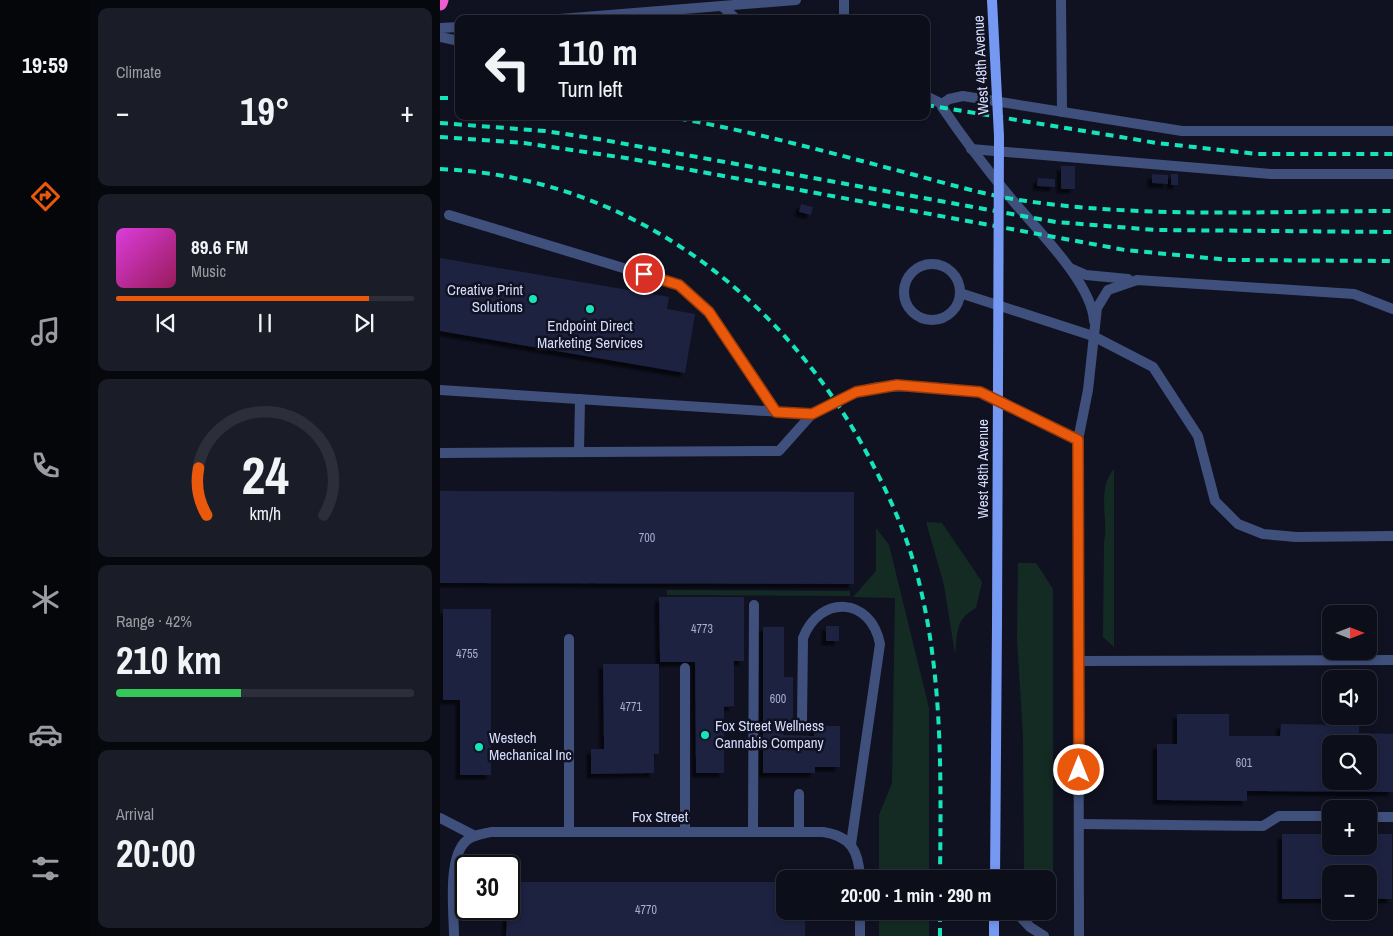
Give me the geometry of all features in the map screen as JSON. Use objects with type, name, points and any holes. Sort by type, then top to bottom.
[{"type":"street","points":[[654,15],[675,14],[722,6],[796,0]]},
{"type":"street","points":[[844,0],[844,15]]},
{"type":"street","name":"West 48th Avenue","points":[[992,0],[999,136],[995,870]]},
{"type":"street","points":[[1061,0],[1062,112]]},
{"type":"street","points":[[722,6],[732,15]]},
{"type":"street","points":[[440,28],[455,27]]},
{"type":"street","points":[[440,37],[455,40]]},
{"type":"street","points":[[942,104],[949,99],[963,96],[1182,131],[1393,131]]},
{"type":"street","points":[[930,98],[942,104],[942,107],[971,149],[1088,295],[1093,310],[1094,321],[1088,390],[1078,440],[1079,936]]},
{"type":"street","points":[[971,149],[1271,174],[1393,174]]},
{"type":"street","points":[[449,215],[679,285],[709,312],[776,412]]},
{"type":"street","points":[[933,263],[949,269],[956,275],[960,293],[954,310],[937,320],[919,316],[911,311],[904,293],[909,275],[916,268],[933,263]]},
{"type":"street","points":[[1065,264],[1079,273],[1136,280],[1354,294],[1393,309]]},
{"type":"street","points":[[1094,321],[1100,300],[1108,290],[1136,280]]},
{"type":"street","points":[[960,293],[1093,336],[1153,368],[1198,436],[1215,501],[1238,524],[1263,534],[1296,537],[1393,536]]},
{"type":"street","points":[[440,453],[779,451],[812,414],[856,392],[877,387],[918,386],[980,392],[1078,440]]},
{"type":"street","points":[[440,390],[812,414]]},
{"type":"street","points":[[579,452],[580,399]]},
{"type":"street","points":[[753,832],[754,605]]},
{"type":"street","points":[[802,722],[803,638],[808,626],[816,616],[826,609],[838,606],[850,607],[862,612],[878,631],[880,644],[851,844],[860,864],[860,870]]},
{"type":"street","points":[[569,639],[569,832]]},
{"type":"street","points":[[1079,661],[1393,660]]},
{"type":"street","points":[[685,668],[685,832]]},
{"type":"street","points":[[799,794],[799,832]]},
{"type":"street","points":[[1079,824],[1263,826],[1279,816],[1322,816]]},
{"type":"street","points":[[1377,817],[1393,817]]},
{"type":"street","points":[[440,818],[471,838],[456,857],[454,867],[454,936]]},
{"type":"street","name":"Fox Street","points":[[471,838],[504,832],[799,832],[833,834],[851,844]]},
{"type":"street","points":[[995,860],[998,870]]},
{"type":"street","points":[[860,920],[860,936]]},
{"type":"street","points":[[994,920],[994,936]]},
{"type":"street","points":[[1023,920],[1044,936]]},
{"type":"green space","points":[[1114,469],[1114,647],[1103,637],[1104,495],[1109,477]]},
{"type":"green space","points":[[926,522],[942,523],[982,582],[976,608],[964,617],[959,627],[955,654],[944,585]]},
{"type":"green space","points":[[876,528],[889,545],[929,708],[929,870],[879,870],[879,815],[892,783],[895,598],[853,597],[876,571]]},
{"type":"green space","points":[[1018,563],[1036,563],[1053,589],[1053,870],[1024,870],[1024,868],[1023,736],[1017,639]]},
{"type":"green space","points":[[667,590],[850,591],[850,596],[667,595]]},
{"type":"green space","points":[[879,920],[929,920],[929,936],[879,936]]},
{"type":"building","points":[[1061,166],[1075,166],[1075,189],[1061,189]]},
{"type":"building","points":[[1152,174],[1168,175],[1168,184],[1152,183]]},
{"type":"building","points":[[1171,174],[1178,174],[1178,185],[1171,185]]},
{"type":"building","points":[[1038,178],[1055,179],[1055,187],[1037,186]]},
{"type":"building","points":[[801,204],[813,207],[811,215],[799,212]]},
{"type":"building","points":[[440,258],[669,297],[667,309],[695,314],[685,373],[440,331]]},
{"type":"building","points":[[440,491],[854,492],[854,584],[440,583]]},
{"type":"building","points":[[659,597],[744,597],[744,661],[734,661],[734,706],[724,707],[724,773],[696,773],[695,662],[660,662]]},
{"type":"building","points":[[443,609],[491,609],[491,775],[460,775],[460,700],[443,700]]},
{"type":"building","points":[[826,626],[839,626],[839,641],[826,641]]},
{"type":"building","points":[[763,627],[784,627],[784,677],[793,677],[793,721],[783,721],[783,735],[814,736],[814,726],[840,726],[840,767],[815,767],[815,773],[763,773]]},
{"type":"building","points":[[603,664],[659,664],[659,754],[654,754],[654,773],[591,774],[591,749],[604,749]]},
{"type":"building","points":[[1177,714],[1229,714],[1229,736],[1280,736],[1281,724],[1359,725],[1359,733],[1393,734],[1393,792],[1247,791],[1247,801],[1157,800],[1157,744],[1177,744]]},
{"type":"building","points":[[1282,834],[1322,834],[1322,855],[1377,855],[1377,834],[1392,834],[1392,899],[1377,899],[1377,865],[1322,865],[1322,899],[1282,899]]},
{"type":"building","points":[[520,882],[776,882],[776,920],[805,920],[805,936],[506,936],[507,920],[520,920]]},
{"type":"railway","points":[[440,98],[455,98]]},
{"type":"railway","points":[[930,106],[1157,143],[1257,154],[1393,154]]},
{"type":"railway","points":[[686,120],[779,140],[982,193],[1013,199],[1060,205],[1155,212],[1393,211]]},
{"type":"railway","points":[[440,123],[545,131],[598,139],[1056,222],[1155,230],[1393,232]]},
{"type":"railway","points":[[440,137],[524,143],[626,158],[1125,250],[1230,260],[1393,261]]},
{"type":"railway","points":[[440,169],[510,177],[576,195],[638,222],[696,257],[748,300],[796,349],[837,403],[872,463],[886,492],[905,536],[919,582],[933,655],[939,729],[940,870]]},
{"type":"railway","points":[[940,920],[940,936]]},
{"type":"place","name":"Creative Print Solutions","points":[[533,299]]},
{"type":"place","name":"Endpoint Direct Marketing Services","points":[[590,309]]},
{"type":"place","name":"Fox Street Wellness Cannabis Company","points":[[705,735]]},
{"type":"place","name":"Westech Mechanical Inc","points":[[479,747]]},
{"type":"route","points":[[644,274],[679,285],[709,312],[776,412],[812,414],[835,400],[856,392],[897,385],[918,386],[980,392],[1078,440],[1079,770]]}]
